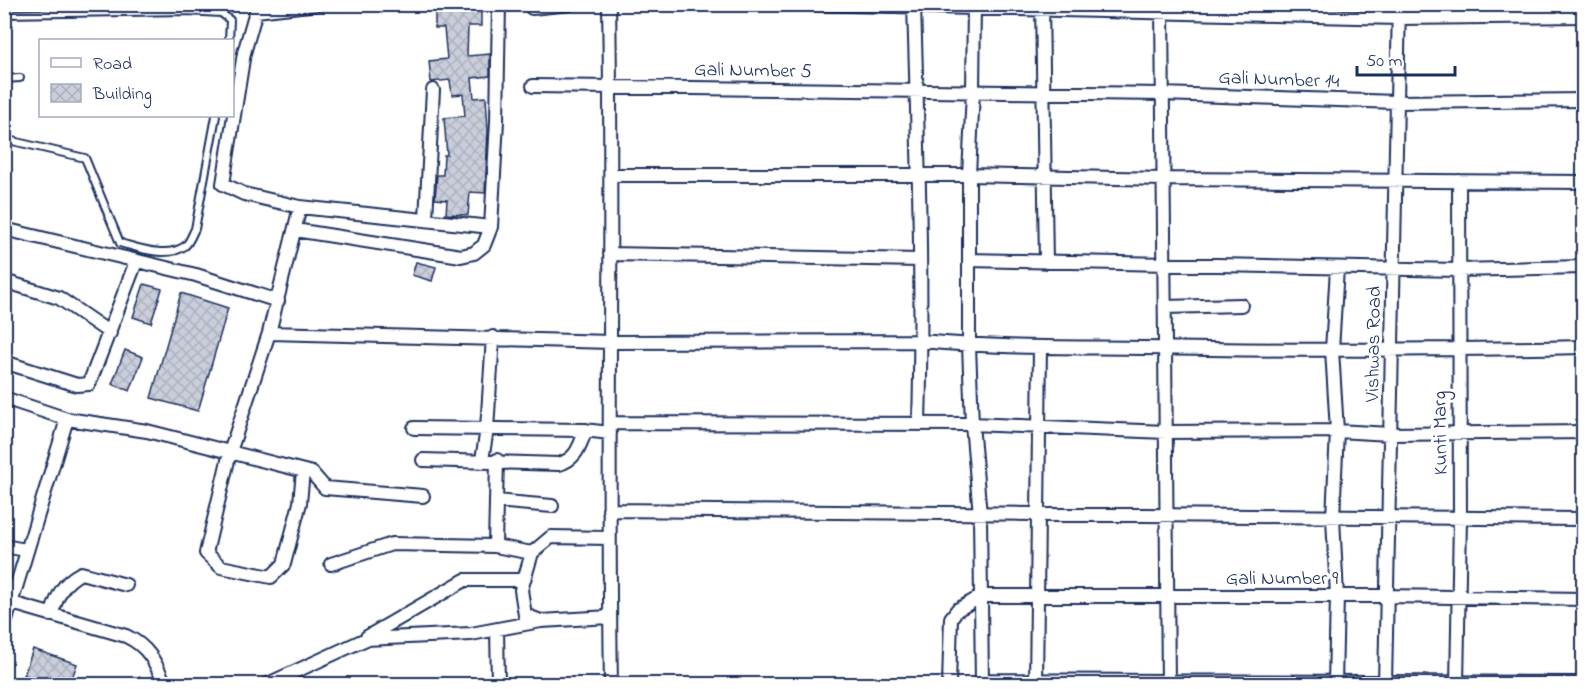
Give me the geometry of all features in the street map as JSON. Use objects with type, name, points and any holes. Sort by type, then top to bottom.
[{"type":"street","points":[[234,115],[253,8],[318,4]]},
{"type":"street","points":[[295,230],[461,256],[474,253],[484,245],[491,226],[497,122],[498,4]]},
{"type":"street","points":[[532,8],[570,4]]},
{"type":"street","points":[[609,4],[612,175],[609,510],[611,684]]},
{"type":"street","points":[[809,4],[1162,9],[1399,18],[1584,16]]},
{"type":"street","name":"Vishwas Road","points":[[1385,683],[1399,4]]},
{"type":"street","points":[[914,6],[918,90],[921,341],[919,423]]},
{"type":"street","points":[[974,7],[974,91],[969,175],[969,346],[972,424],[980,515],[982,682],[1584,683]]},
{"type":"street","points":[[1042,7],[1046,262]]},
{"type":"street","points":[[1162,9],[1168,683]]},
{"type":"street","name":"Gali Number 5","points":[[533,86],[974,91]]},
{"type":"street","points":[[426,218],[433,90]]},
{"type":"street","name":"Gali Number 14","points":[[974,91],[1163,94],[1397,102],[1584,100]]},
{"type":"street","points":[[234,117],[223,184],[244,194],[300,207],[491,226]]},
{"type":"street","points":[[612,175],[969,175],[1584,182]]},
{"type":"street","name":"Kunti Marg","points":[[1457,683],[1456,597],[1460,519],[1459,181]]},
{"type":"street","points":[[300,207],[278,301],[230,452],[206,553],[221,567],[271,577],[284,564],[300,503],[303,471]]},
{"type":"street","points":[[4,229],[196,275],[278,301]]},
{"type":"street","points":[[610,254],[920,260]]},
{"type":"street","points":[[969,260],[1458,270],[1584,267]]},
{"type":"street","points":[[4,362],[84,386],[92,380],[136,262]]},
{"type":"street","points":[[1335,683],[1337,596],[1333,518],[1337,431],[1332,350],[1337,268]]},
{"type":"street","points":[[4,281],[59,298],[110,333]]},
{"type":"street","points":[[1165,307],[1241,305]]},
{"type":"street","points":[[269,333],[493,337],[611,342],[921,341],[969,346],[1165,349],[1392,351],[1584,347]]},
{"type":"street","points":[[482,460],[487,429],[493,337]]},
{"type":"street","points":[[1036,683],[1040,347]]},
{"type":"street","points":[[4,398],[67,419],[147,431],[312,473],[325,488],[423,496]]},
{"type":"street","points":[[4,627],[67,419]]},
{"type":"street","points":[[414,428],[586,430],[919,423],[1166,432],[1337,431],[1390,435],[1458,432],[1584,432]]},
{"type":"street","points":[[423,460],[497,460],[559,464],[569,461],[575,455],[586,430]]},
{"type":"street","points":[[495,546],[497,460]]},
{"type":"street","points":[[496,501],[552,506]]},
{"type":"street","points":[[609,510],[1388,519],[1584,519]]},
{"type":"street","points":[[541,621],[525,615],[521,590],[532,553],[550,537],[609,538]]},
{"type":"street","points":[[331,564],[392,544],[495,546],[532,553]]},
{"type":"street","points":[[4,546],[26,550]]},
{"type":"street","points":[[51,615],[59,590],[69,579],[81,573],[126,585]]},
{"type":"street","points":[[268,684],[360,641],[465,580],[524,580]]},
{"type":"street","points":[[949,684],[951,618],[957,610],[981,596]]},
{"type":"street","name":"Gali Number 9","points":[[981,596],[1387,596],[1584,599]]},
{"type":"street","points":[[12,603],[126,636],[141,643],[150,653],[165,684]]},
{"type":"street","points":[[360,641],[407,635],[471,634],[541,621],[610,616]]},
{"type":"street","points":[[497,629],[498,684]]},
{"type":"lane","points":[[4,14],[186,11],[221,13],[230,20],[229,39]]},
{"type":"lane","points":[[4,79],[20,78]]},
{"type":"lane","points":[[4,138],[85,158],[120,243],[147,250],[170,252],[186,245],[195,229],[216,117]]},
{"type":"building","points":[[449,4],[465,4],[465,9],[481,9],[481,26],[468,26],[467,56],[490,54],[490,76],[472,78],[474,98],[486,97],[488,130],[485,193],[470,192],[468,215],[446,214],[447,200],[435,199],[437,175],[443,175],[444,155],[447,155],[444,118],[465,116],[463,94],[452,95],[450,80],[431,82],[429,61],[447,59],[444,28],[435,28],[435,11],[449,11]]},
{"type":"building","points":[[416,262],[436,267],[432,281],[412,275]]},
{"type":"building","points":[[144,284],[162,289],[151,323],[133,317]]},
{"type":"building","points":[[181,293],[228,308],[198,411],[151,398]]},
{"type":"building","points":[[125,350],[143,357],[130,391],[112,384]]},
{"type":"building","points":[[33,649],[77,664],[70,684],[52,684],[24,675]]}]
